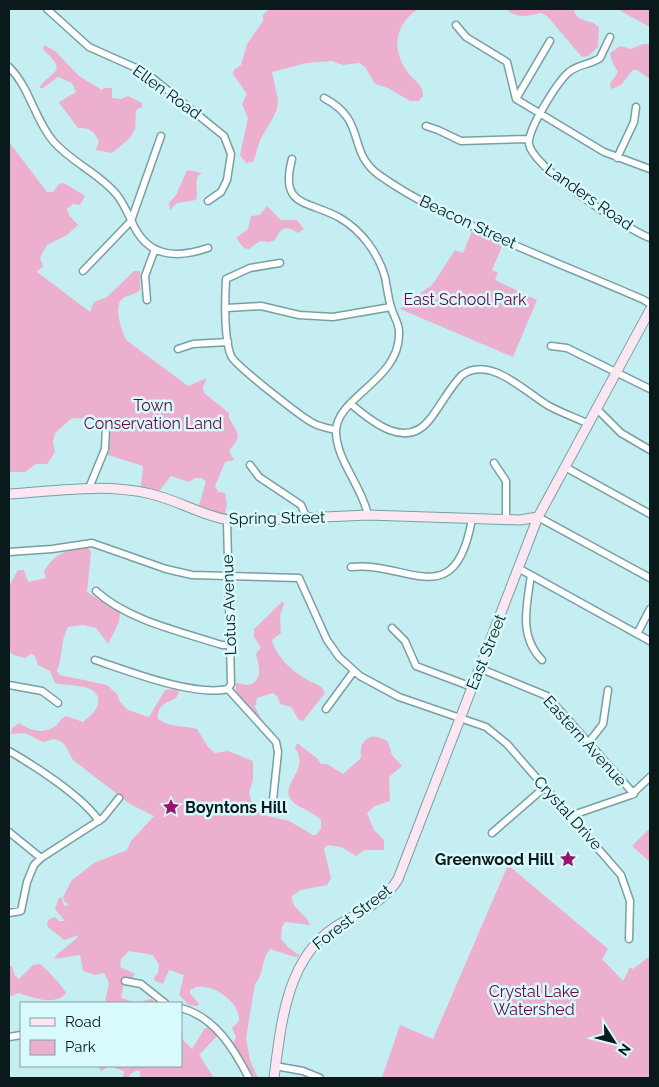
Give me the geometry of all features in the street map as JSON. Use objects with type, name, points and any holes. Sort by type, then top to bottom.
[{"type":"main road","points":[[538,517],[650,310]]},
{"type":"main road","name":"Spring Street","points":[[9,494],[90,488],[151,494],[227,520],[307,520],[368,515],[506,520],[538,517]]},
{"type":"main road","name":"East Street","points":[[433,788],[538,517]]},
{"type":"main road","name":"Spring Street","points":[[520,520],[534,528]]},
{"type":"main road","name":"Forest Street","points":[[274,1078],[284,1012],[302,960],[322,937],[382,897],[394,885],[407,860],[433,788]]},
{"type":"street","name":"Ellen Road","points":[[47,9],[89,47],[105,56],[146,72],[224,136],[230,154],[228,180],[219,194],[208,201]]},
{"type":"street","points":[[456,25],[468,38],[507,62],[516,98],[617,158],[650,169]]},
{"type":"street","points":[[426,126],[461,141],[529,140],[533,125],[566,74],[576,67],[600,58],[610,37]]},
{"type":"street","points":[[516,98],[550,41]]},
{"type":"street","points":[[10,71],[26,90],[42,125],[51,139],[66,154],[115,192],[141,236],[155,249],[180,255],[208,248]]},
{"type":"street","name":"Beacon Street","points":[[324,98],[345,112],[353,126],[364,160],[386,180],[438,211],[650,304]]},
{"type":"street","points":[[617,158],[634,122],[636,107]]},
{"type":"street","points":[[83,271],[131,221],[161,136]]},
{"type":"street","name":"Landers Road","points":[[529,140],[534,156],[549,171],[597,206],[650,238]]},
{"type":"street","points":[[292,159],[288,180],[292,192],[304,204],[340,218],[364,239],[382,268],[391,307],[399,330],[395,355],[384,372],[341,416],[336,430],[340,449],[360,492],[368,515]]},
{"type":"street","points":[[147,300],[145,276],[155,249]]},
{"type":"street","points":[[280,263],[250,268],[227,278],[228,342],[232,358],[244,370],[311,422],[336,430]]},
{"type":"street","points":[[227,308],[262,306],[299,315],[333,317],[391,307]]},
{"type":"street","points":[[178,349],[191,344],[228,342]]},
{"type":"street","points":[[551,346],[566,348],[650,389]]},
{"type":"street","points":[[351,404],[387,430],[399,434],[412,432],[427,423],[460,377],[469,371],[480,370],[508,378],[548,405],[589,424]]},
{"type":"street","points":[[597,409],[621,433],[650,450]]},
{"type":"street","points":[[90,488],[105,449],[106,427]]},
{"type":"street","points":[[494,463],[506,481],[506,520]]},
{"type":"street","points":[[250,465],[258,477],[302,505],[307,520]]},
{"type":"street","points":[[565,467],[650,514]]},
{"type":"street","points":[[538,517],[650,578]]},
{"type":"street","points":[[351,567],[375,569],[425,578],[440,576],[450,570],[457,560],[472,519]]},
{"type":"street","name":"Lotus Avenue","points":[[227,520],[231,646],[231,684],[228,688]]},
{"type":"street","points":[[9,552],[52,549],[92,543],[177,572],[229,577]]},
{"type":"street","points":[[518,568],[650,641]]},
{"type":"street","points":[[531,575],[526,630],[530,645],[542,660]]},
{"type":"street","name":"Crystal Drive","points":[[229,577],[298,578],[304,585],[323,633],[335,652],[354,671],[390,692],[496,733],[613,864],[623,879],[630,904],[629,939]]},
{"type":"street","points":[[96,592],[112,605],[148,620],[222,645],[231,646]]},
{"type":"street","points":[[637,634],[650,609]]},
{"type":"street","points":[[392,628],[405,641],[416,666],[472,687]]},
{"type":"street","points":[[94,660],[173,684],[199,688],[228,688],[276,742],[278,752],[273,800]]},
{"type":"street","name":"Eastern Avenue","points":[[479,668],[546,695],[634,794]]},
{"type":"street","points":[[326,709],[354,671]]},
{"type":"street","points":[[9,685],[42,691],[58,703]]},
{"type":"street","points":[[589,742],[603,724],[608,690]]},
{"type":"street","points":[[9,751],[46,775],[87,808],[99,821]]},
{"type":"street","points":[[570,816],[634,794],[650,777]]},
{"type":"street","points":[[492,833],[545,787]]},
{"type":"street","points":[[9,913],[20,912],[29,873],[41,858],[99,821],[119,798]]},
{"type":"street","points":[[9,832],[41,858]]},
{"type":"street","points":[[126,980],[141,984],[164,1002]]},
{"type":"street","points":[[182,1008],[194,1013],[215,1027],[232,1048],[249,1078]]},
{"type":"street","points":[[275,1066],[303,1071],[320,1078]]},
{"type":"green space","points":[[269,9],[418,9],[404,23],[398,39],[398,48],[403,65],[421,86],[423,96],[419,101],[410,101],[388,88],[375,84],[365,67],[359,63],[343,65],[332,61],[306,63],[272,72],[278,99],[277,109],[260,140],[253,162],[246,163],[240,155],[248,118],[242,104],[247,94],[233,74],[234,70],[241,65],[247,44],[263,21],[263,15]]},
{"type":"green space","points":[[506,9],[574,9],[577,17],[599,27],[598,47],[588,56],[582,57],[547,16],[541,13],[527,16],[518,15]]},
{"type":"green space","points":[[617,9],[650,9],[650,27]]},
{"type":"green space","points":[[643,44],[650,44],[650,79],[637,70],[633,70],[621,85],[611,89],[610,84],[618,72],[612,62],[610,53],[620,46],[631,49]]},
{"type":"green space","points":[[44,45],[55,51],[79,76],[102,90],[104,88],[112,88],[112,98],[121,99],[128,96],[142,103],[142,107],[136,110],[135,129],[130,138],[112,153],[96,150],[99,141],[95,134],[86,128],[78,128],[60,104],[59,102],[76,92],[72,83],[58,77],[43,88],[39,88],[56,71],[57,67],[43,49]]},
{"type":"green space","name":"Town Conservation Land","points":[[9,142],[47,192],[53,192],[59,184],[64,183],[85,196],[80,205],[73,204],[67,209],[69,215],[78,225],[67,235],[47,245],[40,258],[43,266],[37,272],[90,312],[94,302],[107,297],[134,271],[140,271],[140,290],[122,299],[119,303],[119,319],[126,340],[188,386],[207,378],[203,387],[204,393],[229,413],[229,418],[238,434],[237,440],[229,451],[234,460],[225,462],[215,486],[218,492],[225,493],[227,505],[225,514],[212,512],[199,505],[206,482],[202,478],[195,478],[189,482],[171,476],[159,491],[141,487],[143,466],[108,455],[111,423],[109,420],[72,418],[55,433],[53,442],[55,452],[47,464],[36,464],[25,472],[9,472]]},
{"type":"green space","points":[[187,170],[202,173],[196,182],[196,200],[177,203],[170,210],[169,203],[176,195]]},
{"type":"green space","points":[[267,206],[281,220],[297,220],[304,229],[298,233],[287,228],[279,232],[275,240],[269,242],[260,241],[249,249],[244,248],[236,238],[248,229],[251,216],[260,215]]},
{"type":"green space","name":"East School Park","points":[[472,231],[503,244],[492,270],[498,273],[495,280],[537,300],[513,357],[400,309],[433,284],[455,250],[463,253]]},
{"type":"green space","points":[[88,548],[91,552],[87,592],[120,612],[119,622],[108,644],[96,628],[83,625],[68,627],[65,632],[57,671],[60,675],[107,685],[117,694],[120,702],[128,710],[149,717],[165,690],[177,689],[179,692],[176,698],[161,708],[158,719],[172,725],[197,729],[208,747],[215,753],[228,751],[253,761],[253,779],[249,793],[253,807],[264,815],[289,821],[313,835],[316,835],[321,829],[321,820],[292,801],[289,795],[289,789],[299,764],[299,756],[295,748],[297,743],[318,759],[321,764],[327,764],[343,774],[361,758],[361,748],[364,741],[370,737],[378,737],[388,742],[392,755],[402,766],[389,777],[390,801],[375,806],[367,813],[374,830],[384,840],[384,850],[364,850],[356,856],[341,847],[328,845],[324,849],[331,878],[327,885],[301,890],[292,896],[292,901],[296,908],[310,925],[285,922],[282,927],[281,939],[300,956],[295,957],[270,949],[255,984],[246,1038],[250,1060],[258,1078],[255,1078],[233,1044],[236,1037],[232,1028],[239,1021],[236,1008],[231,1001],[218,991],[210,988],[196,987],[190,990],[190,993],[199,1004],[197,1006],[189,1005],[179,995],[184,975],[169,970],[163,984],[155,981],[154,978],[158,973],[159,965],[153,955],[129,951],[121,959],[120,967],[135,974],[132,978],[125,978],[121,998],[134,1002],[105,1002],[109,983],[104,973],[95,975],[83,971],[80,955],[54,959],[59,952],[79,935],[64,940],[47,926],[48,920],[55,917],[59,921],[65,921],[55,909],[59,898],[62,898],[64,906],[69,905],[64,901],[63,897],[72,880],[94,863],[127,850],[131,841],[154,816],[130,804],[73,760],[65,745],[60,741],[54,739],[43,742],[25,733],[11,734],[12,728],[19,723],[33,730],[42,731],[57,725],[66,716],[83,722],[96,709],[98,696],[89,688],[55,683],[50,671],[38,665],[35,656],[31,654],[25,658],[13,655],[9,651],[9,586],[18,570],[24,570],[28,582],[46,578],[44,571],[57,556],[74,550]]},
{"type":"green space","points":[[283,601],[284,604],[280,615],[281,633],[272,640],[274,646],[280,657],[290,667],[301,676],[320,686],[325,693],[303,721],[299,720],[291,707],[280,704],[278,697],[273,693],[257,698],[255,707],[260,716],[257,716],[236,691],[236,683],[248,685],[253,683],[258,677],[259,668],[256,654],[261,647],[254,637],[254,629]]},
{"type":"green space","points":[[650,828],[650,862],[632,846]]},
{"type":"green space","name":"Crystal Lake Watershed","points":[[508,865],[608,949],[602,959],[623,981],[630,967],[633,969],[650,956],[650,1078],[382,1078],[400,1025],[433,1039]]},
{"type":"green space","points":[[40,964],[54,977],[66,993],[61,997],[50,1000],[18,993],[9,997],[9,966],[12,966],[15,976],[19,979],[33,965]]},
{"type":"green space","points":[[150,999],[156,1002],[140,1002]]},
{"type":"green space","points":[[205,1028],[209,1028],[217,1036],[199,1055],[214,1078],[140,1078],[140,1071],[138,1071],[133,1072],[128,1078],[123,1078],[124,1071],[112,1067],[182,1067],[182,1039],[192,1049]]},
{"type":"green space","points":[[99,1067],[107,1067],[101,1071]]},
{"type":"place","name":"Boyntons Hill","points":[[171,807]]},
{"type":"place","name":"Greenwood Hill","points":[[568,859]]}]
